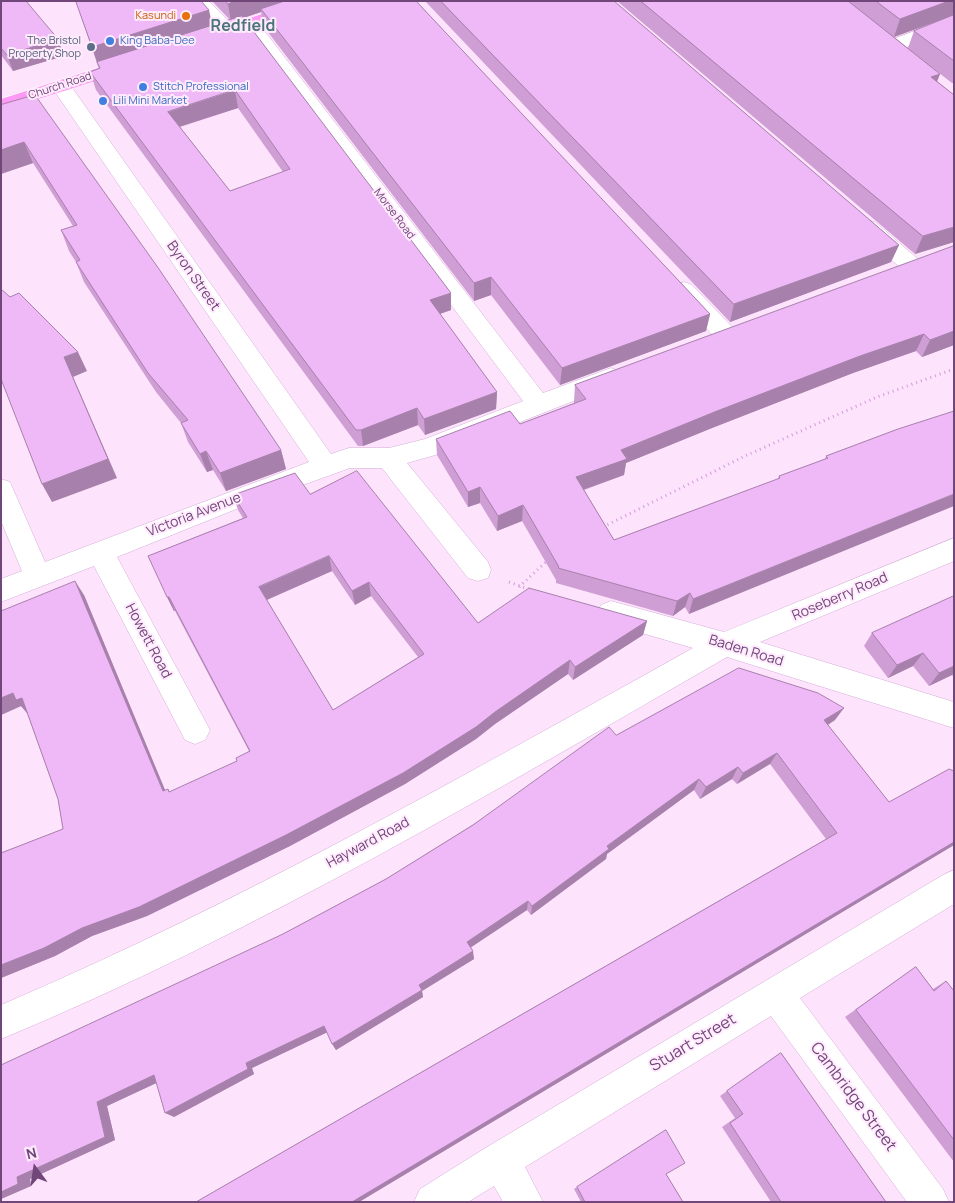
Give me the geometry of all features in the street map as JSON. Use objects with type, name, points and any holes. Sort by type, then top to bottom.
[{"type":"main road","points":[[193,43],[319,1]]},
{"type":"main road","name":"Church Road","points":[[3,102],[61,86],[140,60]]},
{"type":"street","points":[[198,1],[229,31]]},
{"type":"street","points":[[891,46],[954,21]]},
{"type":"street","name":"Morse Road","points":[[250,24],[538,404]]},
{"type":"street","name":"Byron Street","points":[[61,86],[326,466]]},
{"type":"street","points":[[851,213],[920,262],[885,274]]},
{"type":"street","points":[[670,276],[725,334]]},
{"type":"street","name":"Victoria Avenue","points":[[1,591],[100,551],[326,466],[349,458],[389,458],[443,442],[632,369]]},
{"type":"street","points":[[389,458],[478,570]]},
{"type":"street","points":[[1,489],[38,577]]},
{"type":"street","name":"Roseberry Road","points":[[725,644],[954,549]]},
{"type":"street","name":"Howett Road","points":[[100,551],[195,730]]},
{"type":"street","name":"Baden Road","points":[[584,606],[725,644],[954,715]]},
{"type":"street","name":"Hayward Road","points":[[1,1022],[104,978],[302,879],[471,788],[725,644]]},
{"type":"street","name":"Stuart Street","points":[[433,1202],[954,886]]},
{"type":"street","name":"Cambridge Street","points":[[775,993],[930,1202]]},
{"type":"street","points":[[500,1160],[524,1202]]},
{"type":"path","points":[[595,531],[754,452],[877,397],[954,369]]},
{"type":"path","points":[[519,587],[555,556]]},
{"type":"building","points":[[1,1],[26,1],[58,39],[7,55],[1,48]]},
{"type":"building","points":[[77,1],[201,1],[209,10],[92,47]]},
{"type":"building","points":[[285,1],[416,1],[710,314],[562,368],[491,277],[474,283],[261,9]]},
{"type":"building","points":[[441,1],[614,1],[899,245],[734,304]]},
{"type":"building","points":[[641,1],[848,1],[940,74],[931,77],[954,95],[954,227],[923,236]]},
{"type":"building","points":[[876,1],[949,1],[900,19]]},
{"type":"building","points":[[954,15],[954,61],[914,31]]},
{"type":"building","points":[[242,16],[451,293],[430,300],[497,392],[424,419],[417,408],[361,430],[356,430],[90,72],[100,68],[97,62]],"holes":[[[235,90],[290,169],[230,191],[168,112]]]},
{"type":"building","points":[[35,95],[159,269],[281,450],[220,473],[206,451],[200,454],[181,423],[188,420],[148,373],[76,262],[80,260],[61,230],[77,225],[24,142],[1,150],[1,105]]},
{"type":"building","points":[[954,246],[954,331],[930,340],[924,334],[860,356],[717,411],[621,450],[627,459],[576,477],[614,540],[780,478],[779,476],[828,458],[826,456],[898,429],[954,411],[954,494],[693,599],[690,593],[677,601],[558,568],[523,505],[498,516],[480,487],[468,492],[436,439],[510,411],[520,424],[586,399],[575,385]]},
{"type":"building","points":[[1,289],[10,297],[19,293],[78,352],[64,357],[108,459],[42,484],[1,379]]},
{"type":"building","points":[[357,471],[478,623],[529,588],[647,621],[575,667],[570,660],[476,727],[403,773],[286,835],[139,907],[82,928],[44,948],[1,965],[1,853],[63,829],[58,799],[22,698],[16,700],[13,693],[1,698],[1,611],[75,581],[163,791],[168,789],[169,792],[237,761],[236,758],[250,751],[169,597],[167,597],[148,556],[247,517],[233,495],[295,473],[310,494]],"holes":[[[329,556],[352,591],[369,582],[424,654],[333,710],[259,587]]]},
{"type":"building","points":[[954,596],[954,666],[939,673],[923,653],[897,665],[872,633]]},
{"type":"building","points":[[739,668],[818,693],[844,708],[824,720],[889,802],[949,769],[954,771],[954,842],[352,1202],[196,1202],[837,833],[777,753],[743,773],[738,767],[706,787],[699,779],[607,846],[609,849],[532,906],[528,901],[467,942],[473,951],[419,985],[422,990],[332,1044],[324,1026],[246,1063],[248,1069],[165,1113],[154,1075],[97,1102],[105,1137],[17,1177],[18,1184],[1,1192],[1,1065],[283,934],[386,879],[473,825],[609,727],[616,735]]},
{"type":"building","points":[[916,967],[934,991],[946,981],[954,991],[954,1140],[856,1010]]},
{"type":"building","points":[[781,1053],[886,1202],[781,1202],[730,1123],[743,1114],[727,1091]]},
{"type":"building","points":[[666,1130],[685,1163],[666,1174],[683,1202],[585,1202],[577,1187]]},
{"type":"place","name":"Kasundi","points":[[186,16]]},
{"type":"place","name":"King Baba-Dee","points":[[110,41]]},
{"type":"place","name":"The Bristol Property Shop","points":[[91,47]]},
{"type":"place","name":"Stitch Professional","points":[[143,87]]},
{"type":"place","name":"Lili Mini Market","points":[[103,101]]},
{"type":"district","name":"Redfield","points":[[243,27]]}]
